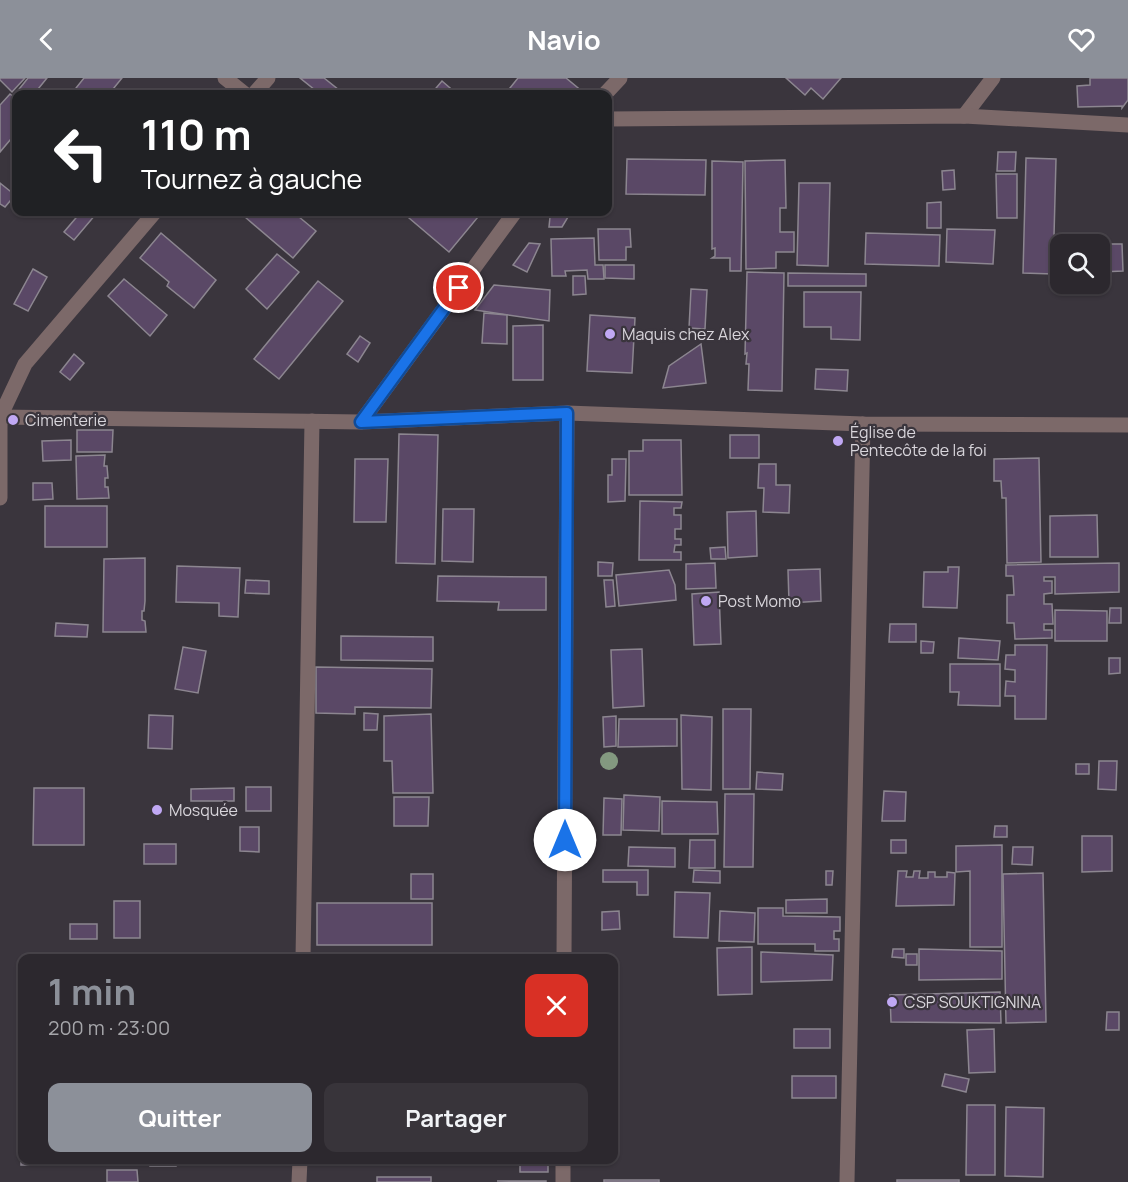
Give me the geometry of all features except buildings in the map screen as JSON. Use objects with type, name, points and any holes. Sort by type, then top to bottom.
[{"type":"street","points":[[225,78],[240,90]]},
{"type":"street","points":[[258,90],[268,78]]},
{"type":"street","points":[[609,90],[620,78]]},
{"type":"street","points":[[964,116],[993,78]]},
{"type":"street","points":[[612,119],[964,116],[1128,125]]},
{"type":"street","points":[[0,498],[0,417],[25,364],[152,216]]},
{"type":"street","points":[[361,422],[511,216]]},
{"type":"street","points":[[0,417],[361,422],[567,413],[863,424],[1128,425]]},
{"type":"street","points":[[564,954],[567,413]]},
{"type":"street","points":[[303,954],[312,421]]},
{"type":"street","points":[[846,1182],[863,424]]},
{"type":"street","points":[[299,1182],[300,1164]]},
{"type":"street","points":[[563,1164],[563,1182]]},
{"type":"place","name":"Maquis chez Alex","points":[[610,334]]},
{"type":"place","name":"Cimenterie","points":[[13,420]]},
{"type":"place","name":"Église de Pentecôte de la foi","points":[[838,441]]},
{"type":"place","name":"Post Momo","points":[[706,601]]},
{"type":"place","name":"Mosquée","points":[[157,810]]},
{"type":"place","name":"CSP SOUKTIGNINA","points":[[892,1002]]},
{"type":"route","points":[[459,288],[361,422],[567,413],[565,840]]}]
